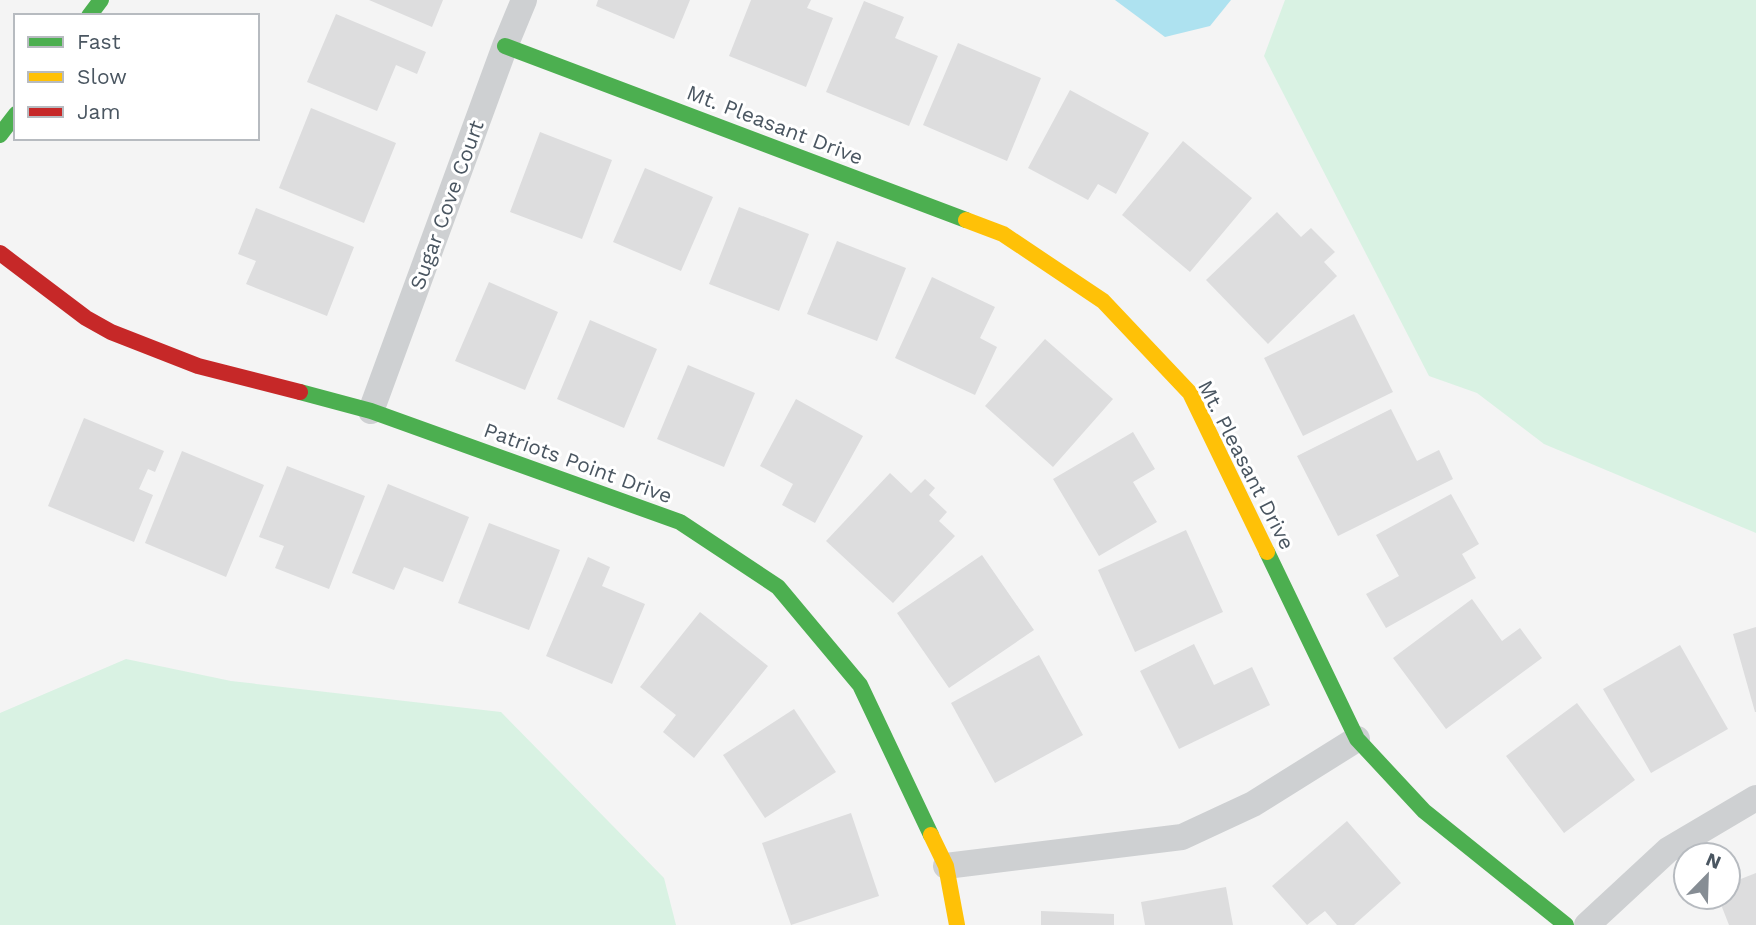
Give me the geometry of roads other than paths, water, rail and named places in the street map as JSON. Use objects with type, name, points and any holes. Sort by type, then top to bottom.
[{"type":"street","name":"Sugar Cove Court","points":[[372,411],[524,0]]},
{"type":"street","name":"Mt. Pleasant Drive","points":[[505,46],[1003,234],[1103,301],[1190,393],[1357,739],[1424,811],[1566,925]]},
{"type":"street","points":[[0,135],[14,117]]},
{"type":"street","name":"Patriots Point Drive","points":[[0,253],[86,318],[111,332],[198,366],[372,411],[680,522],[778,587],[860,685],[946,866],[957,925]]},
{"type":"street","points":[[946,866],[1182,836],[1253,804],[1357,739]]},
{"type":"street","points":[[1587,925],[1668,850],[1756,798]]},
{"type":"water","points":[[1115,0],[1231,0],[1210,26],[1165,37]]}]
